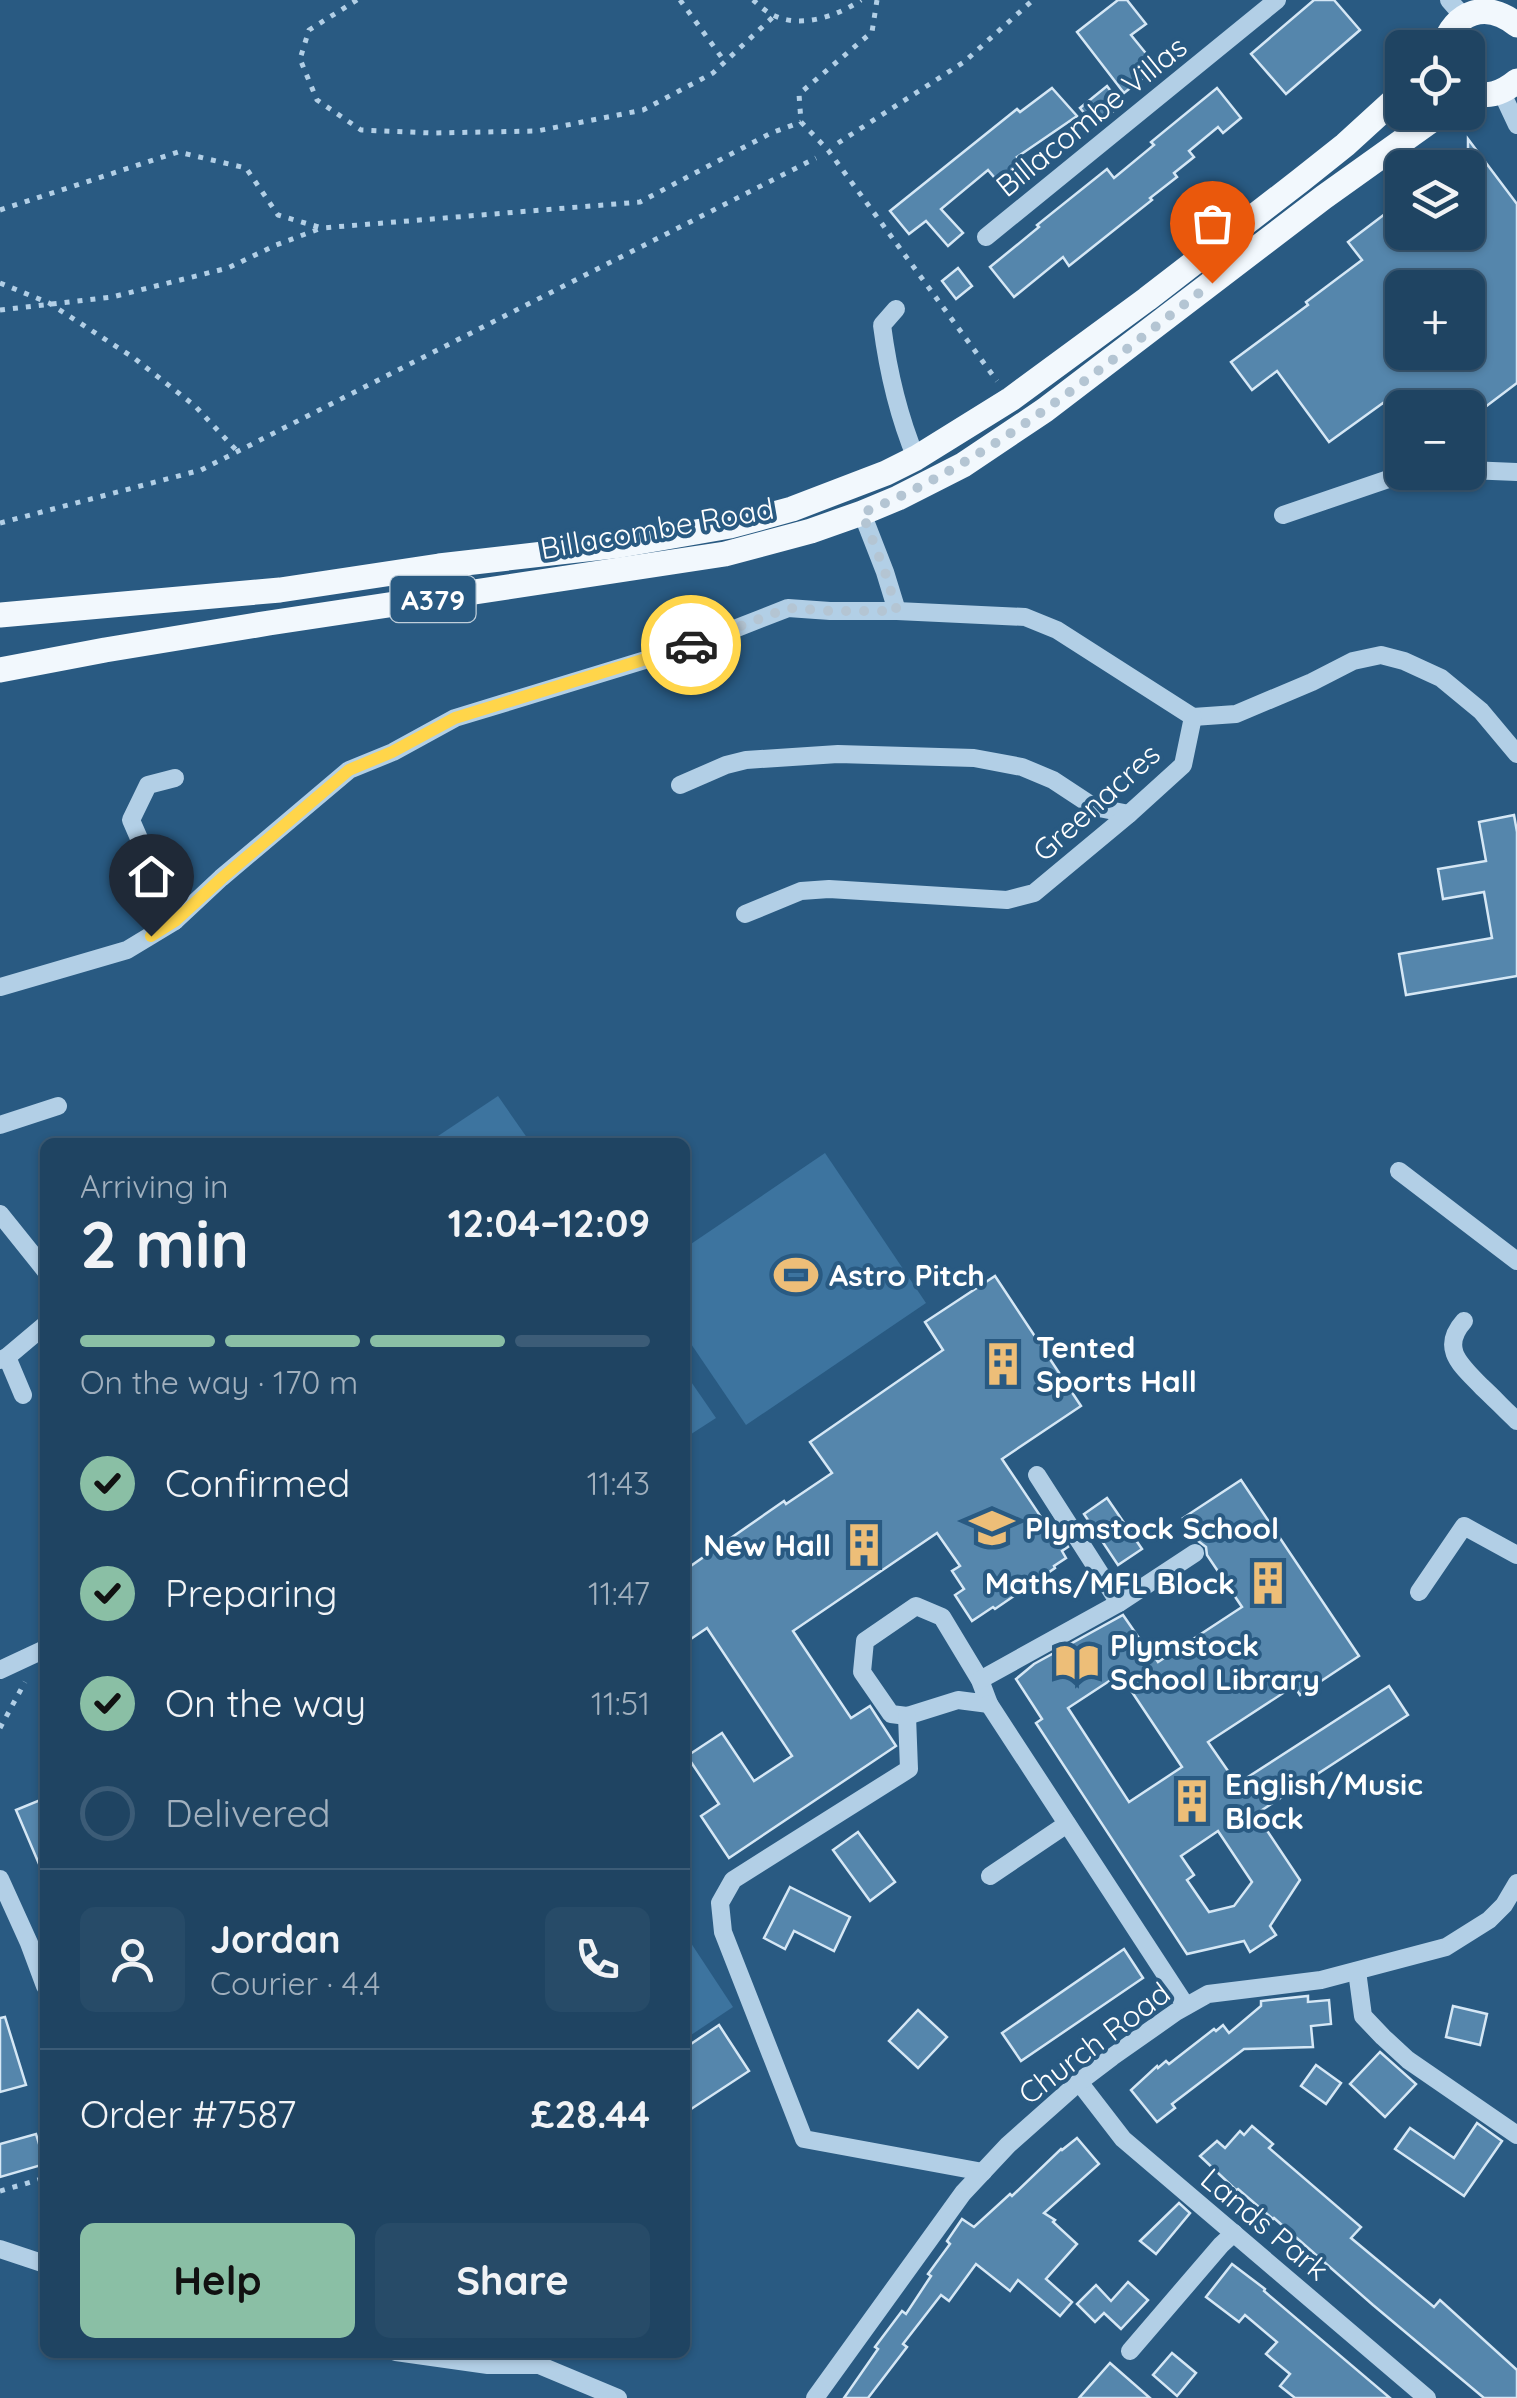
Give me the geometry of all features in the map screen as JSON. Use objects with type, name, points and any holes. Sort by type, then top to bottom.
[{"type":"main road","points":[[1456,8],[1513,15]]},
{"type":"main road","points":[[1485,95],[1510,87]]},
{"type":"main road","name":"Billacombe Road","points":[[0,615],[280,590],[621,544],[712,529],[792,509],[916,458],[1011,399],[1301,180],[1385,109]]},
{"type":"main road","name":"Billacombe Road","points":[[0,670],[269,623],[725,554],[862,513],[963,465],[1045,410],[1417,130]]},
{"type":"street","name":"Billacombe Villas","points":[[986,236],[1277,0]]},
{"type":"street","points":[[1510,87],[1517,125]]},
{"type":"street","points":[[896,309],[882,325],[884,340],[904,430],[916,458]]},
{"type":"street","points":[[1485,471],[1517,472]]},
{"type":"street","points":[[1283,514],[1385,480]]},
{"type":"street","points":[[862,513],[897,611]]},
{"type":"street","name":"Greenacres","points":[[0,987],[127,950],[175,921],[349,770],[455,718],[690,646],[788,608],[1025,617],[1057,630],[1192,717],[1183,765],[1034,893],[1007,900],[801,891],[745,914]]},
{"type":"street","points":[[1192,717],[1236,714],[1353,661],[1381,655],[1441,678],[1481,711],[1517,754]]},
{"type":"street","points":[[680,786],[746,760],[838,754],[974,758],[1022,767],[1053,780],[1094,807],[1129,814]]},
{"type":"street","points":[[175,778],[148,785],[130,820],[175,921]]},
{"type":"street","points":[[0,1126],[58,1106]]},
{"type":"street","points":[[1399,1172],[1517,1260]]},
{"type":"street","points":[[0,1214],[40,1264]]},
{"type":"street","points":[[1464,1321],[1455,1331],[1452,1346],[1458,1362],[1517,1420]]},
{"type":"street","points":[[24,1395],[3,1359],[40,1329]]},
{"type":"street","points":[[1036,1475],[1120,1603]]},
{"type":"street","points":[[1419,1592],[1464,1526],[1517,1555]]},
{"type":"street","points":[[980,1680],[1120,1603],[1196,1553]]},
{"type":"street","points":[[989,1704],[958,1700],[907,1716],[891,1714],[862,1672],[865,1641],[916,1606],[942,1616],[980,1680],[989,1704],[1186,2006]]},
{"type":"street","points":[[0,1670],[40,1651]]},
{"type":"street","points":[[907,1716],[908,1769],[733,1880],[720,1902],[723,1932],[804,2139],[983,2172]]},
{"type":"street","points":[[990,1876],[1067,1824]]},
{"type":"street","points":[[0,1879],[40,1973]]},
{"type":"street","points":[[1511,1907],[1517,1883]]},
{"type":"street","name":"Church Road","points":[[815,2398],[963,2194],[1008,2145],[1079,2082],[1186,2006],[1208,1994],[1322,1980],[1446,1947],[1511,1907]]},
{"type":"street","points":[[1356,1971],[1364,2016],[1383,2038],[1408,2060],[1517,2135]]},
{"type":"street","name":"Lands Park","points":[[1079,2082],[1123,2138],[1427,2398]]},
{"type":"street","points":[[1130,2351],[1220,2244],[1234,2233]]},
{"type":"street","points":[[0,2248],[40,2262]]},
{"type":"street","points":[[438,2358],[488,2365],[539,2365],[618,2398]]},
{"type":"path","points":[[358,0],[309,30],[300,59],[317,100],[361,130],[537,131],[644,110],[713,73],[774,16]]},
{"type":"path","points":[[680,0],[726,62]]},
{"type":"path","points":[[752,0],[774,16],[796,20],[847,10],[860,0]]},
{"type":"path","points":[[878,0],[872,32],[799,94],[801,122],[828,150],[1011,399]]},
{"type":"path","points":[[838,143],[964,62],[1033,0]]},
{"type":"path","points":[[0,310],[112,296],[228,268],[322,228],[640,202],[771,133],[801,122]]},
{"type":"path","points":[[0,210],[178,152],[246,168],[278,216],[322,228]]},
{"type":"path","points":[[0,523],[201,470],[816,158]]},
{"type":"path","points":[[0,283],[49,303],[134,358],[195,406],[238,452]]},
{"type":"path","points":[[0,1728],[40,1656]]},
{"type":"path","points":[[0,2191],[40,2179]]},
{"type":"shaded area","points":[[498,1096],[527,1138],[435,1138]]},
{"type":"shaded area","name":"Astro Pitch","points":[[825,1153],[926,1303],[746,1425],[690,1342],[690,1245]]},
{"type":"shaded area","points":[[690,1380],[716,1418],[690,1435]]},
{"type":"shaded area","points":[[690,1942],[733,2007],[690,2036]]},
{"type":"building","points":[[1118,0],[1127,0],[1146,24],[1131,35],[1157,67],[1124,93],[1077,32]]},
{"type":"building","points":[[1314,0],[1334,0],[1360,30],[1286,94],[1251,54]]},
{"type":"building","points":[[1107,86],[1121,105],[1095,126],[1080,108]]},
{"type":"building","points":[[1052,88],[1077,116],[1017,157],[1034,177],[1010,196],[988,170],[941,209],[963,233],[948,246],[926,221],[909,234],[890,211],[1017,109],[1020,112]]},
{"type":"building","points":[[1217,88],[1241,118],[1223,133],[1218,127],[1189,151],[1194,157],[1174,173],[1177,177],[1069,266],[1063,257],[1014,297],[990,267],[1107,169],[1114,178]]},
{"type":"building","points":[[1485,162],[1517,204],[1517,383],[1485,407],[1485,390],[1385,390],[1385,406],[1383,403],[1329,442],[1277,371],[1252,390],[1231,362],[1362,260],[1348,242],[1385,214],[1385,250],[1485,250]]},
{"type":"building","points":[[958,268],[972,286],[956,299],[942,281]]},
{"type":"building","points":[[1514,815],[1517,976],[1406,995],[1399,954],[1492,938],[1484,892],[1443,899],[1438,869],[1486,861],[1479,822]]},
{"type":"building","points":[[995,1276],[1081,1406],[1002,1459],[1051,1532],[1056,1528],[1068,1547],[1062,1551],[1066,1558],[972,1621],[955,1595],[964,1589],[952,1571],[960,1566],[937,1533],[793,1631],[851,1718],[870,1706],[896,1746],[729,1858],[701,1816],[719,1804],[690,1760],[690,1754],[722,1733],[754,1781],[792,1756],[707,1628],[690,1640],[690,1567],[784,1501],[786,1504],[832,1473],[810,1442],[943,1350],[925,1322]]},
{"type":"building","points":[[1241,1480],[1359,1656],[1300,1695],[1294,1686],[1208,1742],[1237,1784],[1389,1686],[1408,1715],[1256,1814],[1300,1880],[1270,1926],[1276,1935],[1250,1952],[1244,1941],[1187,1954],[1036,1723],[1042,1719],[1016,1679],[1034,1664],[1123,1615],[1158,1662],[1242,1607],[1207,1555],[1206,1547],[1183,1518]],"holes":[[[1120,1674],[1182,1767],[1129,1802],[1068,1708]],[[1218,1831],[1252,1882],[1234,1906],[1209,1912],[1187,1880],[1194,1875],[1181,1856]]]},
{"type":"building","points":[[1107,1498],[1142,1549],[1118,1565],[1084,1514]]},
{"type":"building","points":[[40,1800],[40,1866],[16,1810]]},
{"type":"building","points":[[858,1832],[895,1882],[870,1901],[833,1850]]},
{"type":"building","points":[[790,1887],[850,1917],[834,1951],[794,1931],[785,1949],[764,1938]]},
{"type":"building","points":[[1124,1949],[1143,1978],[1021,2061],[1002,2033]]},
{"type":"building","points":[[1308,1996],[1308,2002],[1329,2000],[1331,2024],[1311,2026],[1313,2047],[1244,2049],[1172,2104],[1175,2108],[1157,2122],[1131,2090],[1157,2066],[1166,2061],[1169,2064],[1214,2029],[1223,2025],[1229,2033],[1261,2006],[1261,2001]]},
{"type":"building","points":[[1453,2006],[1487,2014],[1480,2045],[1446,2037]]},
{"type":"building","points":[[918,2010],[947,2037],[918,2068],[889,2041]]},
{"type":"building","points":[[5,2017],[26,2085],[0,2092],[0,2018]]},
{"type":"building","points":[[719,2025],[749,2071],[690,2110],[690,2045]]},
{"type":"building","points":[[1380,2052],[1416,2084],[1385,2117],[1350,2084]]},
{"type":"building","points":[[1316,2065],[1341,2083],[1326,2104],[1301,2086]]},
{"type":"building","points":[[1477,2123],[1502,2141],[1464,2196],[1395,2149],[1410,2128],[1454,2158]]},
{"type":"building","points":[[1252,2126],[1273,2144],[1269,2148],[1361,2227],[1351,2238],[1434,2307],[1440,2300],[1517,2370],[1517,2398],[1484,2398],[1200,2156],[1217,2141],[1225,2148],[1240,2131],[1244,2135]]},
{"type":"building","points":[[36,2134],[40,2165],[0,2177],[0,2144]]},
{"type":"building","points":[[1077,2138],[1099,2164],[1044,2213],[1077,2244],[1046,2279],[1072,2302],[1060,2316],[1018,2280],[1010,2291],[976,2264],[949,2301],[941,2295],[868,2398],[844,2398],[878,2349],[875,2347],[902,2311],[906,2314],[962,2219],[974,2227]]},
{"type":"building","points":[[1179,2203],[1190,2213],[1156,2254],[1140,2241]]},
{"type":"building","points":[[1232,2264],[1390,2398],[1295,2398],[1280,2386],[1290,2374],[1266,2354],[1277,2342],[1245,2315],[1239,2322],[1206,2297]]},
{"type":"building","points":[[1128,2282],[1148,2300],[1121,2329],[1104,2313],[1095,2322],[1077,2304],[1096,2285],[1111,2301]]},
{"type":"building","points":[[1172,2353],[1196,2373],[1177,2396],[1153,2375]]},
{"type":"building","points":[[1110,2363],[1150,2398],[1079,2398]]},
{"type":"way so far","points":[[691,645],[788,608],[897,611],[862,513],[963,465],[1045,410],[1212,283]]},
{"type":"place","name":"Astro Pitch","points":[[796,1275]]},
{"type":"place","name":"Tented Sports Hall","points":[[1003,1364]]},
{"type":"place","name":"Plymstock School","points":[[992,1528]]},
{"type":"place","name":"New Hall","points":[[864,1545]]},
{"type":"place","name":"Maths/MFL Block","points":[[1268,1583]]},
{"type":"place","name":"Plymstock School Library","points":[[1077,1662]]},
{"type":"place","name":"English/Music Block","points":[[1192,1801]]},
{"type":"route","points":[[151,936],[175,921],[349,770],[455,718],[691,645]]}]
